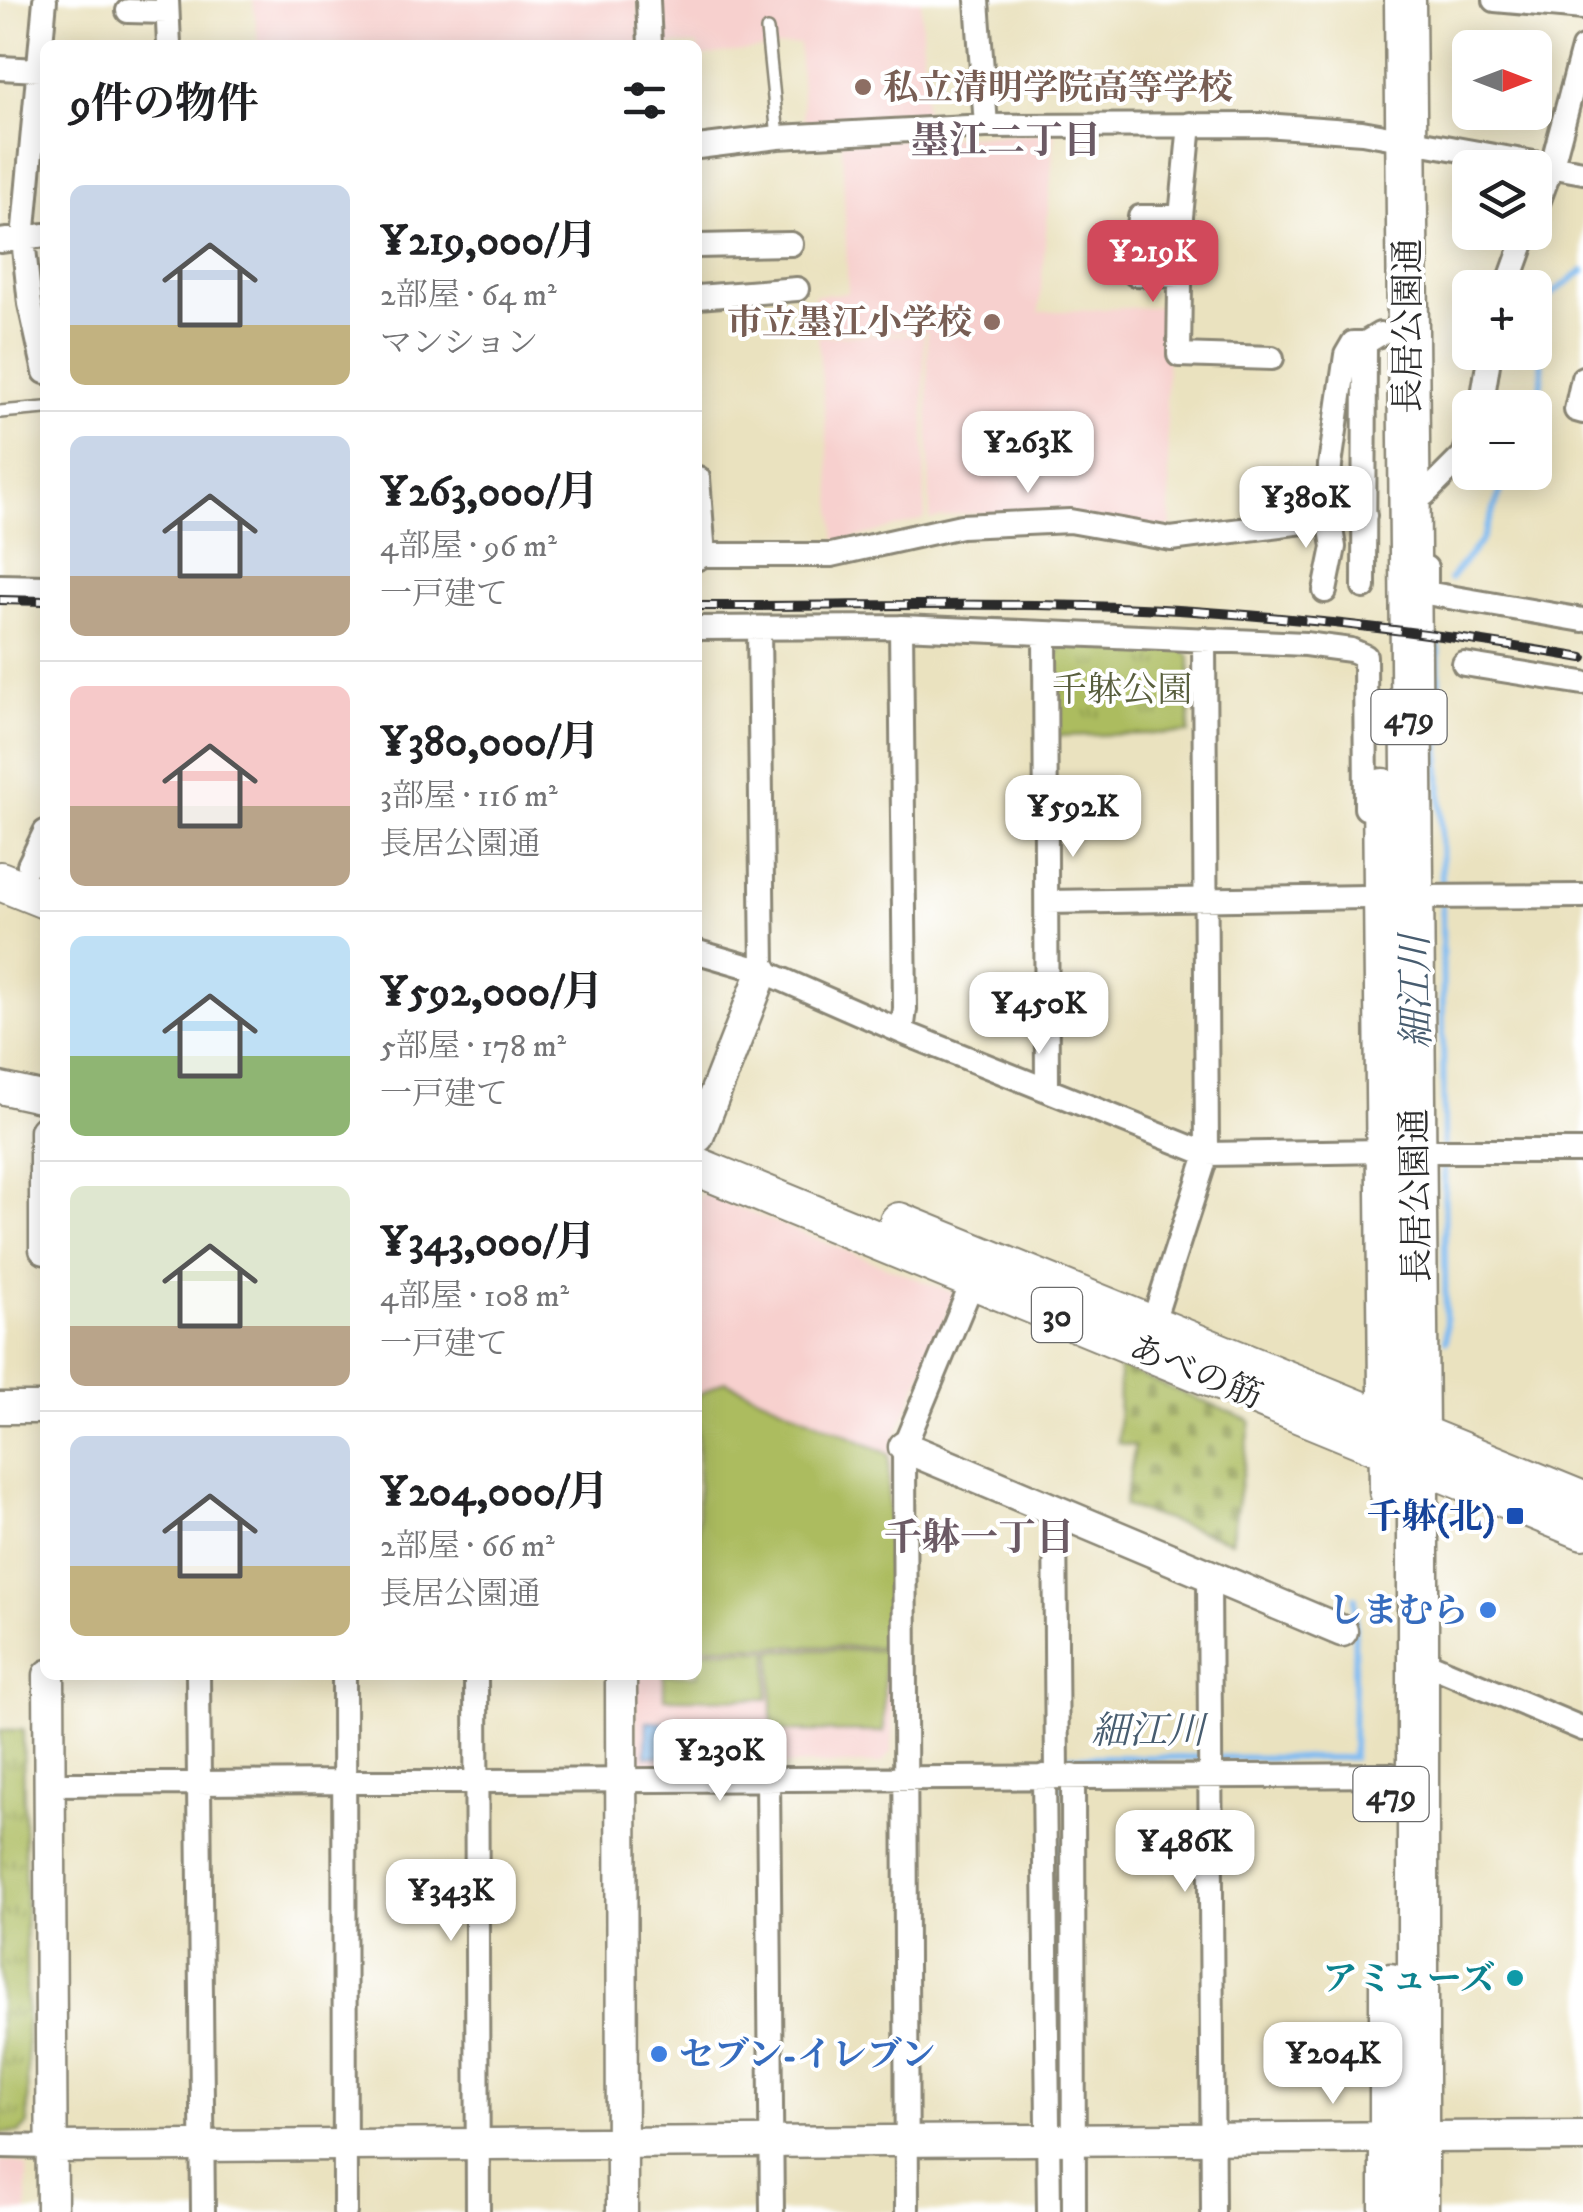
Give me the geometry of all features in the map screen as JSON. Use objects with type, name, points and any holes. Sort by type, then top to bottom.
[{"type":"highway","name":"長居公園通","points":[[1377,0],[1392,138]]},
{"type":"highway","name":"長居公園通","points":[[1405,0],[1392,138],[1384,330],[1385,1059],[1422,1151]]},
{"type":"highway","name":"長居公園通","points":[[1384,330],[1421,896],[1422,1151],[1403,1442],[1391,1776],[1403,2136],[1418,2212]]},
{"type":"highway","name":"長居公園通","points":[[1390,2212],[1403,2136],[1417,1658],[1403,1442]]},
{"type":"main road","points":[[24,860],[40,890]]},
{"type":"main road","name":"あべの筋","points":[[702,1140],[1152,1325],[1583,1530]]},
{"type":"main road","name":"あべの筋","points":[[702,1169],[973,1281],[1403,1442],[1583,1501]]},
{"type":"street","points":[[42,40],[45,0]]},
{"type":"street","points":[[648,0],[650,40]]},
{"type":"street","points":[[977,0],[986,126]]},
{"type":"street","points":[[1405,0],[1424,0]]},
{"type":"street","points":[[1495,0],[1583,8]]},
{"type":"street","points":[[128,11],[167,6],[168,40]]},
{"type":"street","points":[[1583,48],[1552,165],[1583,172]]},
{"type":"street","points":[[40,58],[23,238],[30,304],[40,349]]},
{"type":"street","points":[[0,68],[39,70]]},
{"type":"street","points":[[1190,124],[1182,217],[1178,355],[1272,358]]},
{"type":"street","points":[[702,146],[778,137],[986,126],[1190,124],[1264,125],[1392,138],[1463,150]]},
{"type":"street","points":[[1180,276],[1135,274],[1140,217],[1182,217]]},
{"type":"street","points":[[702,246],[791,244]]},
{"type":"street","points":[[702,296],[797,289]]},
{"type":"street","points":[[1325,591],[1334,546],[1328,511],[1330,465],[1346,355],[1353,343],[1384,330],[1423,324],[1426,593],[1583,620]]},
{"type":"street","points":[[1364,586],[1365,515],[1384,330]]},
{"type":"street","points":[[1583,378],[1576,410],[1583,412]]},
{"type":"street","points":[[1426,494],[1452,467]]},
{"type":"street","points":[[1328,511],[1365,515]]},
{"type":"street","points":[[702,557],[831,555],[960,526],[1070,520],[1172,538],[1319,520],[1328,511]]},
{"type":"street","points":[[0,586],[40,587]]},
{"type":"street","points":[[702,628],[900,626],[1305,644],[1352,650],[1366,656],[1369,1046],[1385,1059]]},
{"type":"street","points":[[900,626],[906,1009],[902,1032]]},
{"type":"street","points":[[702,1128],[763,971],[759,628]]},
{"type":"street","points":[[1045,633],[1046,1088]]},
{"type":"street","points":[[1152,1325],[1207,1154],[1204,640]]},
{"type":"street","points":[[1464,664],[1583,683]]},
{"type":"street","points":[[1421,896],[1583,896]]},
{"type":"street","points":[[1048,902],[1367,897]]},
{"type":"street","points":[[702,953],[763,971],[902,1032],[1207,1154],[1583,1151]]},
{"type":"street","points":[[0,1088],[40,1097]]},
{"type":"street","points":[[907,2212],[904,1447],[973,1281]]},
{"type":"street","points":[[0,1408],[40,1408]]},
{"type":"street","points":[[904,1447],[1342,1631]]},
{"type":"street","points":[[1055,1512],[1062,2138],[1074,2212]]},
{"type":"street","points":[[1209,1577],[1213,2212]]},
{"type":"street","points":[[1417,1658],[1583,1730]]},
{"type":"street","points":[[49,1680],[52,2212]]},
{"type":"street","points":[[198,1680],[203,2212]]},
{"type":"street","points":[[344,1680],[345,2212]]},
{"type":"street","points":[[476,1680],[478,2212]]},
{"type":"street","points":[[620,1680],[622,2212]]},
{"type":"street","points":[[48,1784],[1391,1776]]},
{"type":"street","points":[[768,1778],[772,2212]]},
{"type":"street","points":[[0,2146],[344,2147],[771,2140],[1583,2136]]},
{"type":"street","points":[[1050,2212],[1062,2138]]},
{"type":"lane","points":[[767,30],[778,137]]},
{"type":"lane","points":[[0,412],[40,408]]},
{"type":"shaded area","points":[[253,0],[638,0],[640,40],[258,40]]},
{"type":"shaded area","name":"私立清明学院高等学校","points":[[651,0],[921,0],[925,117],[804,124],[799,44],[702,56],[702,40],[654,40]]},
{"type":"shaded area","name":"市立墨江小学校","points":[[1055,132],[1039,312],[1169,306],[1166,398],[1171,528],[1023,513],[959,514],[930,520],[927,332],[817,333],[814,295],[848,293],[842,142]]},
{"type":"shaded area","points":[[924,334],[925,519],[836,543],[818,336]]},
{"type":"shaded area","points":[[702,1195],[955,1294],[892,1446],[892,1752],[881,1764],[642,1766],[636,1758],[636,1680],[702,1680]]},
{"type":"shaded area","points":[[0,2161],[15,2161],[27,2167],[27,2212],[0,2212]]},
{"type":"green space","name":"千躰公園","points":[[1066,642],[1180,646],[1190,657],[1189,733],[1053,736],[1054,656]]},
{"type":"green space","points":[[1119,1367],[1251,1421],[1231,1541],[1124,1506],[1135,1446],[1118,1443]]},
{"type":"green space","points":[[725,1381],[889,1454],[888,1647],[702,1646],[702,1393]]},
{"type":"green space","points":[[702,1650],[769,1650],[768,1699],[664,1698],[664,1680],[702,1680]]},
{"type":"green space","points":[[772,1650],[884,1650],[884,1732],[772,1731]]},
{"type":"green space","points":[[0,1730],[23,1730],[28,2125],[19,2133],[0,2133]]},
{"type":"water","points":[[647,1722],[718,1724],[718,1758],[646,1756]]},
{"type":"waterway","name":"細江川","points":[[1552,294],[1583,271]]},
{"type":"waterway","name":"細江川","points":[[1539,390],[1542,370]]},
{"type":"waterway","name":"細江川","points":[[1450,579],[1482,540],[1501,490]]},
{"type":"waterway","name":"細江川","points":[[1438,643],[1442,890]]},
{"type":"waterway","name":"細江川","points":[[1442,902],[1444,1145]]},
{"type":"waterway","name":"細江川","points":[[1444,1157],[1446,1341]]},
{"type":"waterway","name":"細江川","points":[[1064,1757],[1353,1758],[1355,1598]]},
{"type":"waterway","name":"細江川","points":[[1058,1783],[1062,2131]]},
{"type":"waterway","name":"細江川","points":[[1061,2212],[1062,2148]]},
{"type":"railway","points":[[0,600],[40,601]]},
{"type":"railway","points":[[702,606],[1026,605],[1156,609],[1357,626],[1583,658]]},
{"type":"place","name":"私立清明学院高等学校","points":[[863,87]]},
{"type":"place","name":"市立墨江小学校","points":[[992,322]]},
{"type":"place","name":"千躰(北)","points":[[1515,1516]]},
{"type":"place","name":"しまむら","points":[[1488,1610]]},
{"type":"place","name":"アミューズ","points":[[1515,1978]]},
{"type":"place","name":"セブン-イレブン","points":[[659,2054]]},
{"type":"district","name":"墨江二丁目","points":[[1006,140]]},
{"type":"district","name":"千躰一丁目","points":[[979,1537]]}]
